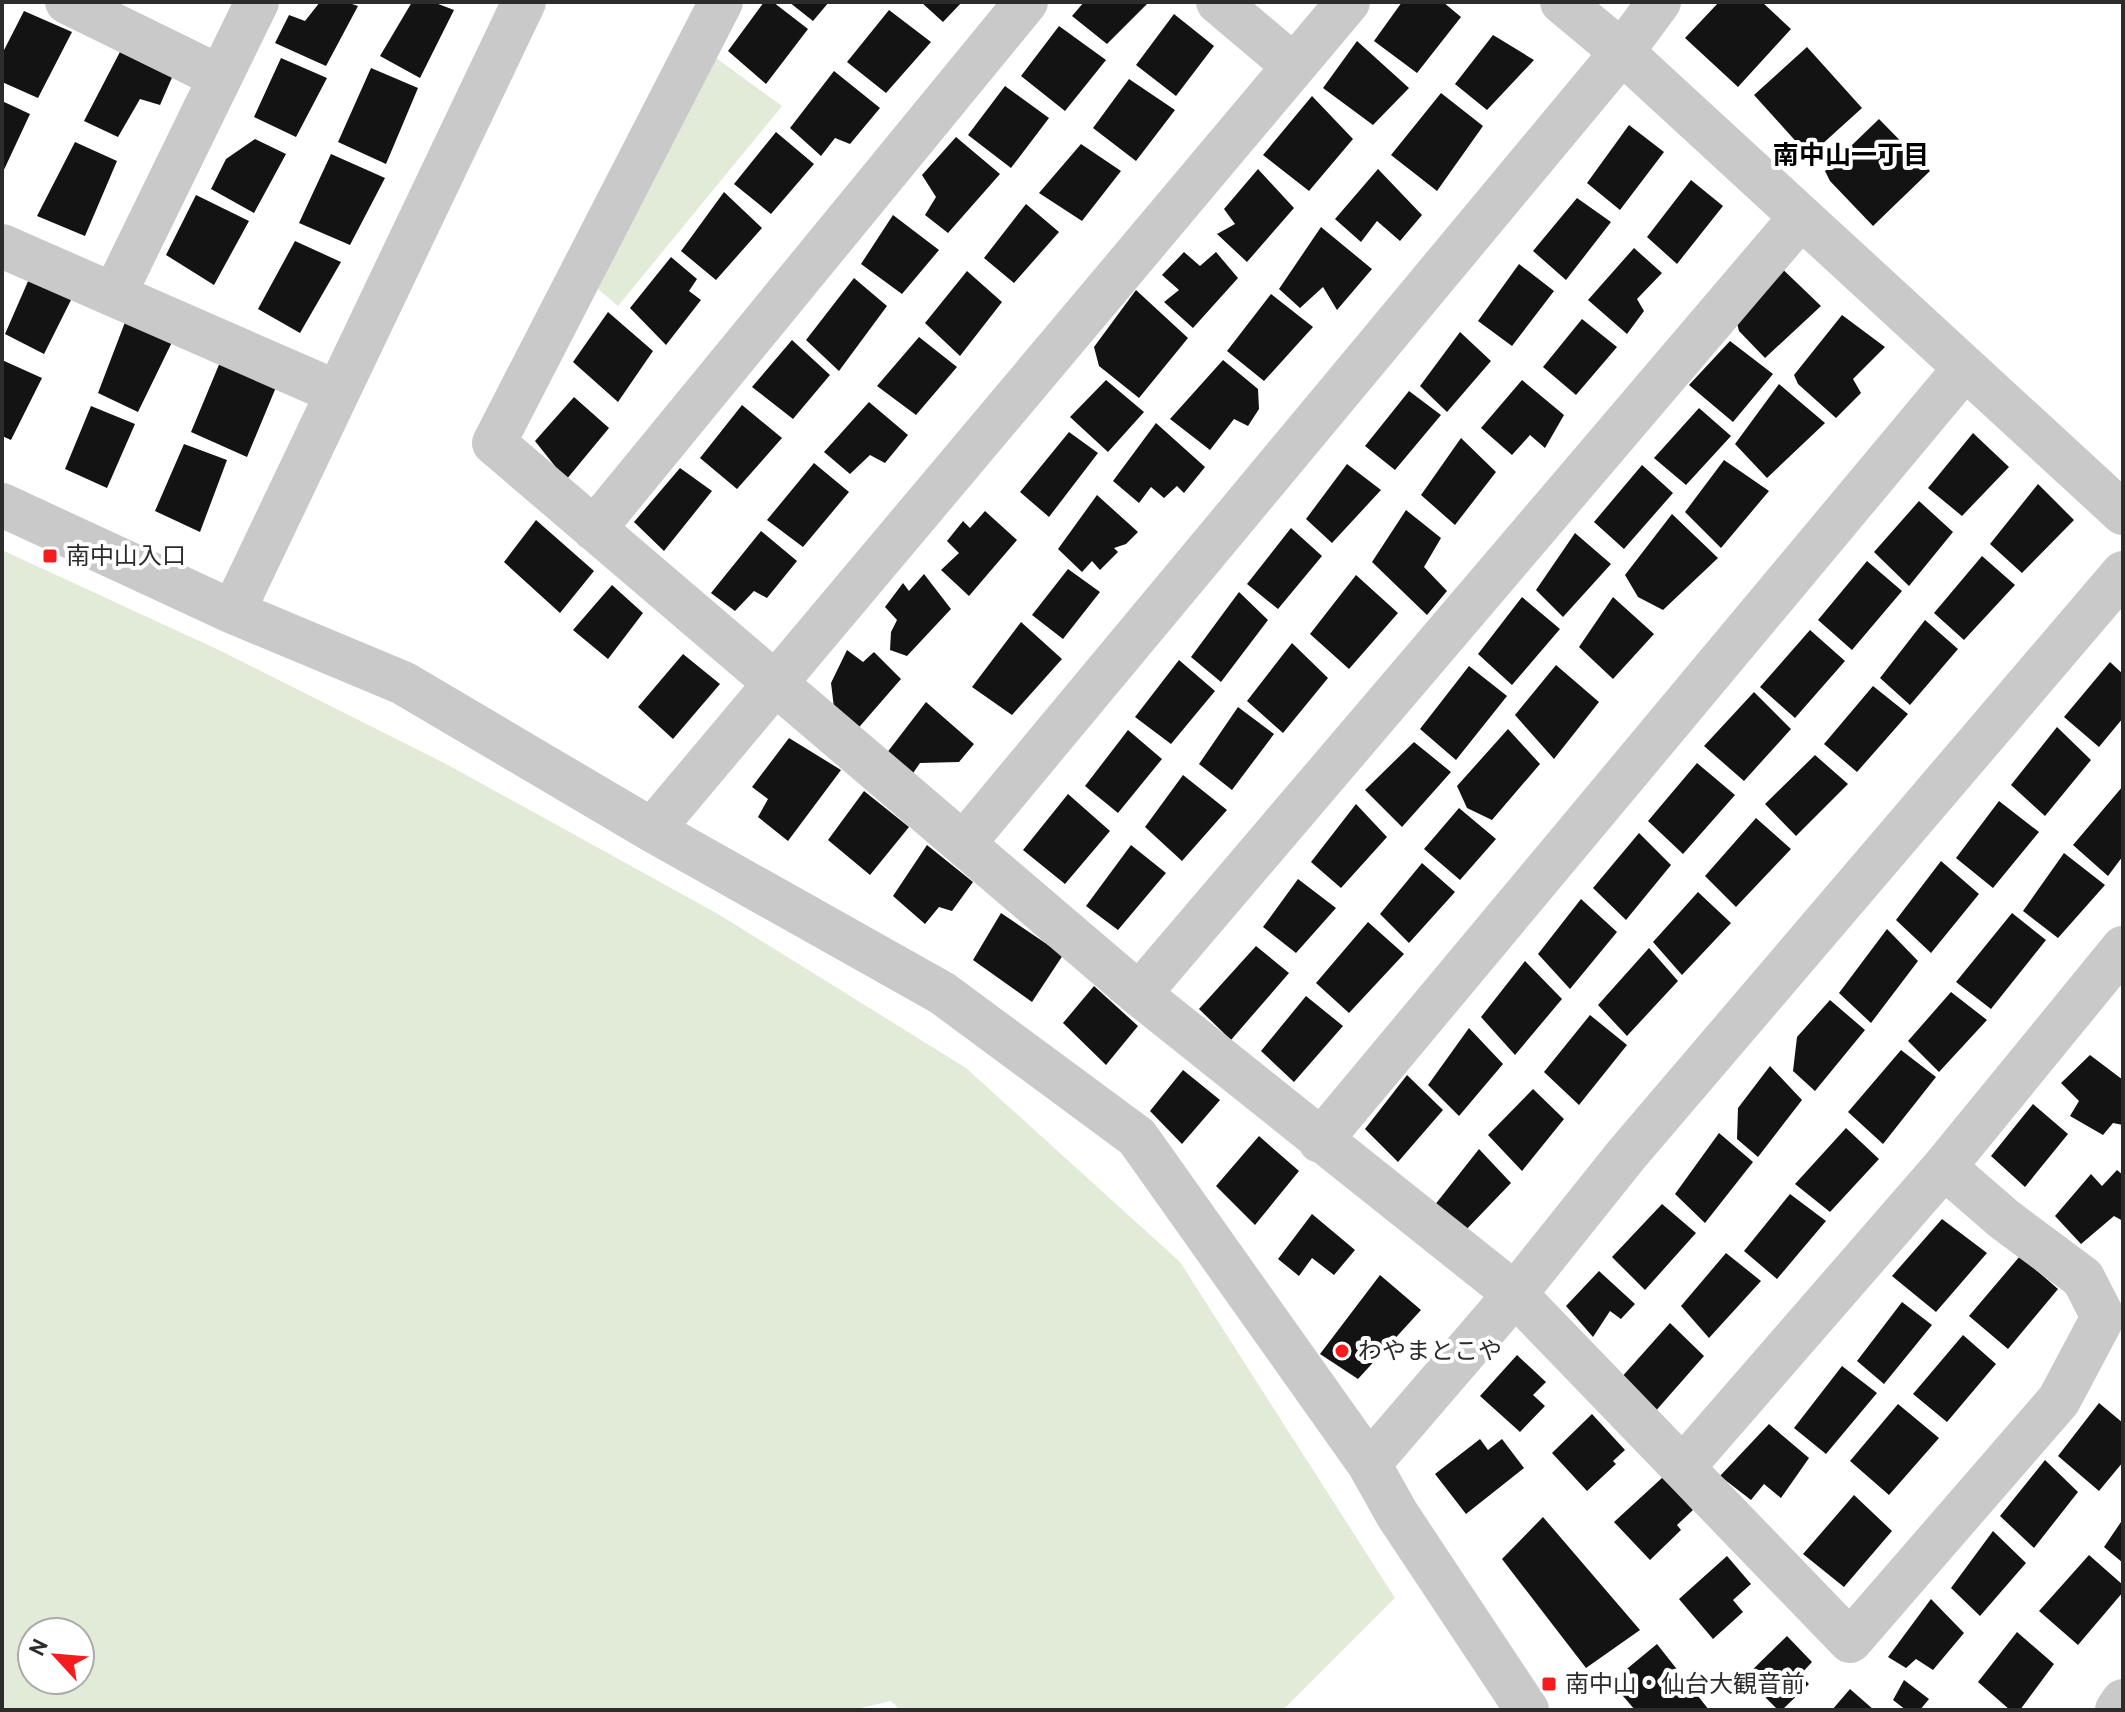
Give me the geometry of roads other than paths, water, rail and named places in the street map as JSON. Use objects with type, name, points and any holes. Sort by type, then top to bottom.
[{"type":"street","points":[[67,2],[220,77]]},
{"type":"street","points":[[114,295],[257,2]]},
{"type":"street","points":[[233,612],[524,2]]},
{"type":"street","points":[[721,2],[494,443],[1139,994],[1515,1294],[1850,1641],[2059,1400],[2103,1317],[2083,1278],[2004,1219],[1944,1167]]},
{"type":"street","points":[[594,529],[1026,2]]},
{"type":"street","points":[[1218,2],[1294,66]]},
{"type":"street","points":[[652,830],[1348,2]]},
{"type":"street","points":[[1562,2],[1622,52],[2123,513]]},
{"type":"street","points":[[964,843],[1622,52],[1659,2]]},
{"type":"street","points":[[1139,994],[1801,217]]},
{"type":"street","points":[[2,246],[336,392]]},
{"type":"street","points":[[1320,1141],[1965,368]]},
{"type":"street","points":[[2,505],[233,612],[403,683],[652,830],[942,993],[1137,1137],[1369,1464],[1397,1514],[1527,1710]]},
{"type":"street","points":[[1369,1464],[1515,1294],[1627,1154],[2123,573]]},
{"type":"street","points":[[1684,1466],[1944,1167],[2123,948]]},
{"type":"street","points":[[2117,1710],[2123,1701]]},
{"type":"place","name":"南中山入口","points":[[50,556]]},
{"type":"place","name":"わやまとこや","points":[[1342,1351]]},
{"type":"place","name":"南中山・仙台大観音前","points":[[1549,1684]]},
{"type":"district","name":"南中山一丁目","points":[[1851,155]]}]
